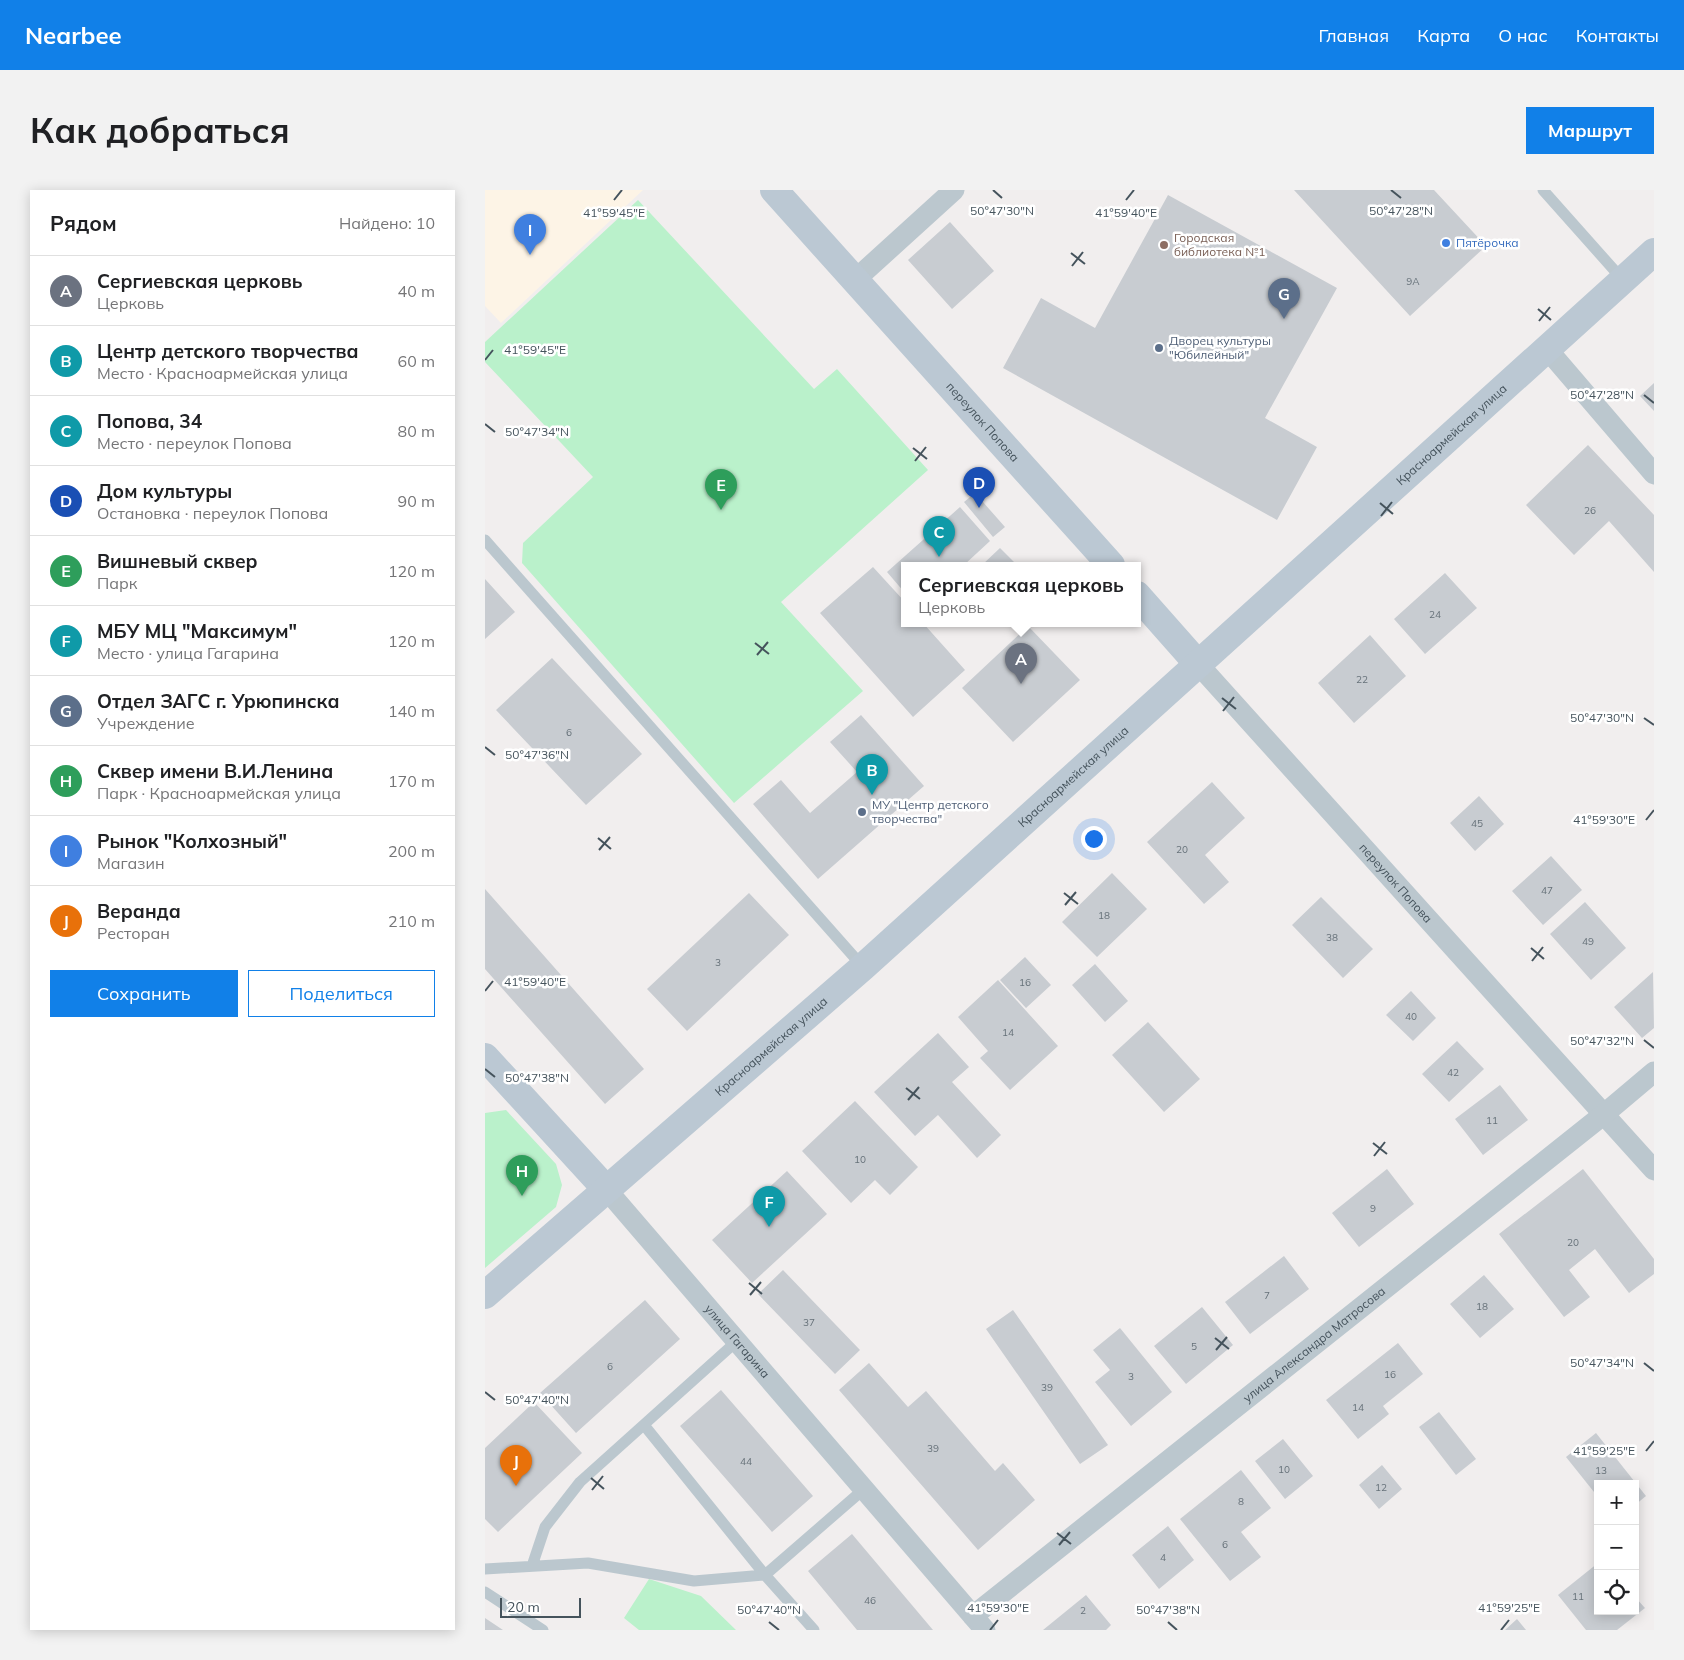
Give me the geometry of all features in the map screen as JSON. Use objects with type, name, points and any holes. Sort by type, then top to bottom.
[{"type":"main road","name":"переулок Попова","points":[[774,190],[1108,562]]},
{"type":"main road","name":"Красноармейская улица","points":[[485,1295],[863,966],[1654,252]]},
{"type":"main road","name":"переулок Попова","points":[[1141,600],[1198,664]]},
{"type":"main road","name":"улица Гагарина","points":[[485,1057],[606,1189]]},
{"type":"street","points":[[855,280],[954,190]]},
{"type":"street","points":[[1547,349],[1654,474]]},
{"type":"street","name":"переулок Попова","points":[[1198,664],[1654,1170]]},
{"type":"street","name":"улица Александра Матросова","points":[[979,1623],[1654,1072]]},
{"type":"street","name":"улица Гагарина","points":[[606,1189],[979,1623]]},
{"type":"lane","points":[[1543,190],[1623,280]]},
{"type":"lane","points":[[485,540],[863,966]]},
{"type":"lane","points":[[532,1566],[545,1527],[580,1482],[737,1341]]},
{"type":"lane","points":[[643,1425],[765,1575],[814,1630]]},
{"type":"lane","points":[[485,1569],[588,1563],[694,1581],[765,1575],[865,1489]]},
{"type":"lane","points":[[485,1592],[543,1630]]},
{"type":"shaded area","points":[[485,190],[643,190],[501,323],[485,306]]},
{"type":"green space","points":[[638,200],[814,389],[837,369],[928,470],[781,602],[863,691],[734,803],[522,563],[523,543],[593,477],[485,362],[485,342]]},
{"type":"green space","points":[[506,1110],[556,1164],[562,1185],[556,1207],[485,1268],[485,1113]]},
{"type":"green space","points":[[649,1579],[701,1596],[736,1630],[639,1630],[624,1618]]},
{"type":"building","points":[[1294,190],[1434,190],[1486,246],[1410,316]]},
{"type":"building","name":"Дворец культуры \"Юбилейный\"","points":[[1168,195],[1337,288],[1265,418],[1317,447],[1277,520],[1003,368],[1041,298],[1095,328]]},
{"type":"building","points":[[950,222],[994,271],[952,309],[908,260]]},
{"type":"building","points":[[1654,383],[1654,411],[1640,396]]},
{"type":"building","points":[[1588,445],[1654,515],[1654,572],[1609,521],[1574,555],[1526,505]]},
{"type":"building","points":[[975,493],[1005,527],[993,537],[964,502]]},
{"type":"building","points":[[960,507],[990,541],[967,562],[901,562],[901,588],[887,572]]},
{"type":"building","points":[[1000,548],[1014,562],[985,562]]},
{"type":"building","points":[[873,567],[901,598],[901,627],[927,627],[965,670],[913,717],[820,613]]},
{"type":"building","points":[[1445,573],[1477,608],[1425,654],[1394,619]]},
{"type":"building","points":[[485,579],[515,612],[485,639]]},
{"type":"building","points":[[1027,627],[1080,680],[1013,742],[962,688]]},
{"type":"building","points":[[1370,635],[1406,676],[1354,723],[1318,683]]},
{"type":"building","points":[[552,658],[642,754],[586,805],[496,710]]},
{"type":"building","points":[[861,715],[924,786],[818,879],[753,804],[781,780],[810,813],[857,772],[830,742]]},
{"type":"building","points":[[1212,782],[1245,818],[1205,855],[1229,882],[1204,904],[1147,842]]},
{"type":"building","points":[[1479,796],[1504,824],[1475,851],[1450,823]]},
{"type":"building","points":[[1551,856],[1582,890],[1543,925],[1512,891]]},
{"type":"building","points":[[1112,873],[1147,909],[1097,957],[1062,922]]},
{"type":"building","points":[[485,889],[644,1069],[605,1104],[485,969]]},
{"type":"building","points":[[749,893],[789,935],[687,1031],[647,989]]},
{"type":"building","points":[[1321,897],[1373,949],[1343,978],[1292,925]]},
{"type":"building","points":[[1585,902],[1626,948],[1591,980],[1550,934]]},
{"type":"building","points":[[1025,957],[1051,985],[1026,1008],[1000,980]]},
{"type":"building","points":[[1095,964],[1128,1001],[1105,1022],[1072,985]]},
{"type":"building","points":[[1653,972],[1654,1028],[1642,1038],[1614,1007]]},
{"type":"building","points":[[998,980],[1058,1046],[1010,1090],[980,1058],[988,1051],[958,1017]]},
{"type":"building","points":[[1411,991],[1436,1018],[1413,1041],[1386,1015]]},
{"type":"building","points":[[1148,1022],[1200,1079],[1164,1112],[1112,1055]]},
{"type":"building","points":[[938,1033],[969,1067],[952,1082],[1001,1135],[977,1158],[938,1115],[915,1136],[874,1092]]},
{"type":"building","points":[[1457,1041],[1484,1069],[1449,1102],[1422,1074]]},
{"type":"building","points":[[1500,1085],[1528,1120],[1483,1155],[1455,1119]]},
{"type":"building","points":[[855,1101],[918,1167],[890,1195],[875,1180],[851,1203],[802,1151]]},
{"type":"building","points":[[1387,1169],[1414,1204],[1359,1247],[1332,1213]]},
{"type":"building","points":[[1583,1169],[1654,1259],[1654,1274],[1629,1293],[1595,1249],[1569,1270],[1590,1297],[1564,1317],[1499,1234]]},
{"type":"building","points":[[787,1171],[827,1214],[752,1283],[712,1240]]},
{"type":"building","points":[[1284,1256],[1309,1289],[1250,1334],[1225,1302]]},
{"type":"building","points":[[783,1270],[860,1350],[835,1374],[758,1294]]},
{"type":"building","points":[[1484,1275],[1514,1309],[1480,1338],[1450,1304]]},
{"type":"building","points":[[645,1300],[680,1339],[576,1433],[540,1393]]},
{"type":"building","points":[[1202,1307],[1233,1345],[1186,1384],[1154,1346]]},
{"type":"building","points":[[1013,1310],[1108,1445],[1080,1464],[986,1329]]},
{"type":"building","points":[[1120,1328],[1172,1392],[1131,1426],[1095,1382],[1110,1370],[1093,1350]]},
{"type":"building","points":[[1398,1343],[1423,1374],[1383,1406],[1389,1414],[1358,1439],[1326,1400]]},
{"type":"building","points":[[869,1363],[908,1407],[926,1391],[995,1471],[1003,1463],[1035,1500],[978,1550],[839,1390]]},
{"type":"building","points":[[721,1390],[813,1496],[772,1532],[680,1426]]},
{"type":"building","points":[[534,1402],[582,1453],[498,1532],[485,1519],[485,1448]]},
{"type":"building","points":[[1439,1412],[1476,1459],[1456,1475],[1419,1427]]},
{"type":"building","points":[[1596,1433],[1633,1480],[1594,1480],[1594,1492],[1566,1457]]},
{"type":"building","points":[[1283,1439],[1313,1476],[1285,1499],[1255,1461]]},
{"type":"building","points":[[1382,1465],[1402,1489],[1379,1509],[1359,1485]]},
{"type":"building","points":[[1241,1470],[1271,1508],[1241,1532],[1261,1557],[1230,1581],[1180,1519]]},
{"type":"building","points":[[1639,1487],[1646,1496],[1639,1502]]},
{"type":"building","points":[[1168,1526],[1194,1560],[1159,1589],[1132,1555]]},
{"type":"building","points":[[852,1534],[933,1630],[857,1630],[808,1571]]},
{"type":"building","points":[[1594,1566],[1594,1615],[1636,1615],[1617,1630],[1586,1630],[1558,1595]]},
{"type":"building","points":[[1086,1595],[1111,1625],[1106,1630],[1043,1630]]},
{"type":"building","points":[[1639,1601],[1645,1608],[1639,1613]]},
{"type":"building","points":[[485,1618],[503,1630],[485,1630]]},
{"type":"building","points":[[1517,1619],[1526,1630],[1505,1630]]},
{"type":"place","name":"Пятёрочка","points":[[1446,243]]},
{"type":"place","name":"Городская библиотека №1","points":[[1164,245]]},
{"type":"place","name":"Рынок \"Колхозный\"","points":[[530,255]]},
{"type":"place","name":"Отдел ЗАГС г. Урюпинска","points":[[1284,319]]},
{"type":"place","name":"Дворец культуры \"Юбилейный\"","points":[[1159,348]]},
{"type":"place","name":"Дом культуры","points":[[979,508]]},
{"type":"place","name":"Вишневый сквер","points":[[721,510]]},
{"type":"place","name":"Попова, 34","points":[[939,557]]},
{"type":"place","name":"Сергиевская церковь","points":[[1021,684]]},
{"type":"place","name":"Центр детского творчества","points":[[872,795]]},
{"type":"place","name":"МУ \"Центр детского творчества\"","points":[[862,812]]},
{"type":"place","name":"Сквер имени В.И.Ленина","points":[[522,1196]]},
{"type":"place","name":"МБУ МЦ \"Максимум\"","points":[[769,1227]]},
{"type":"place","name":"Веранда","points":[[516,1486]]}]
